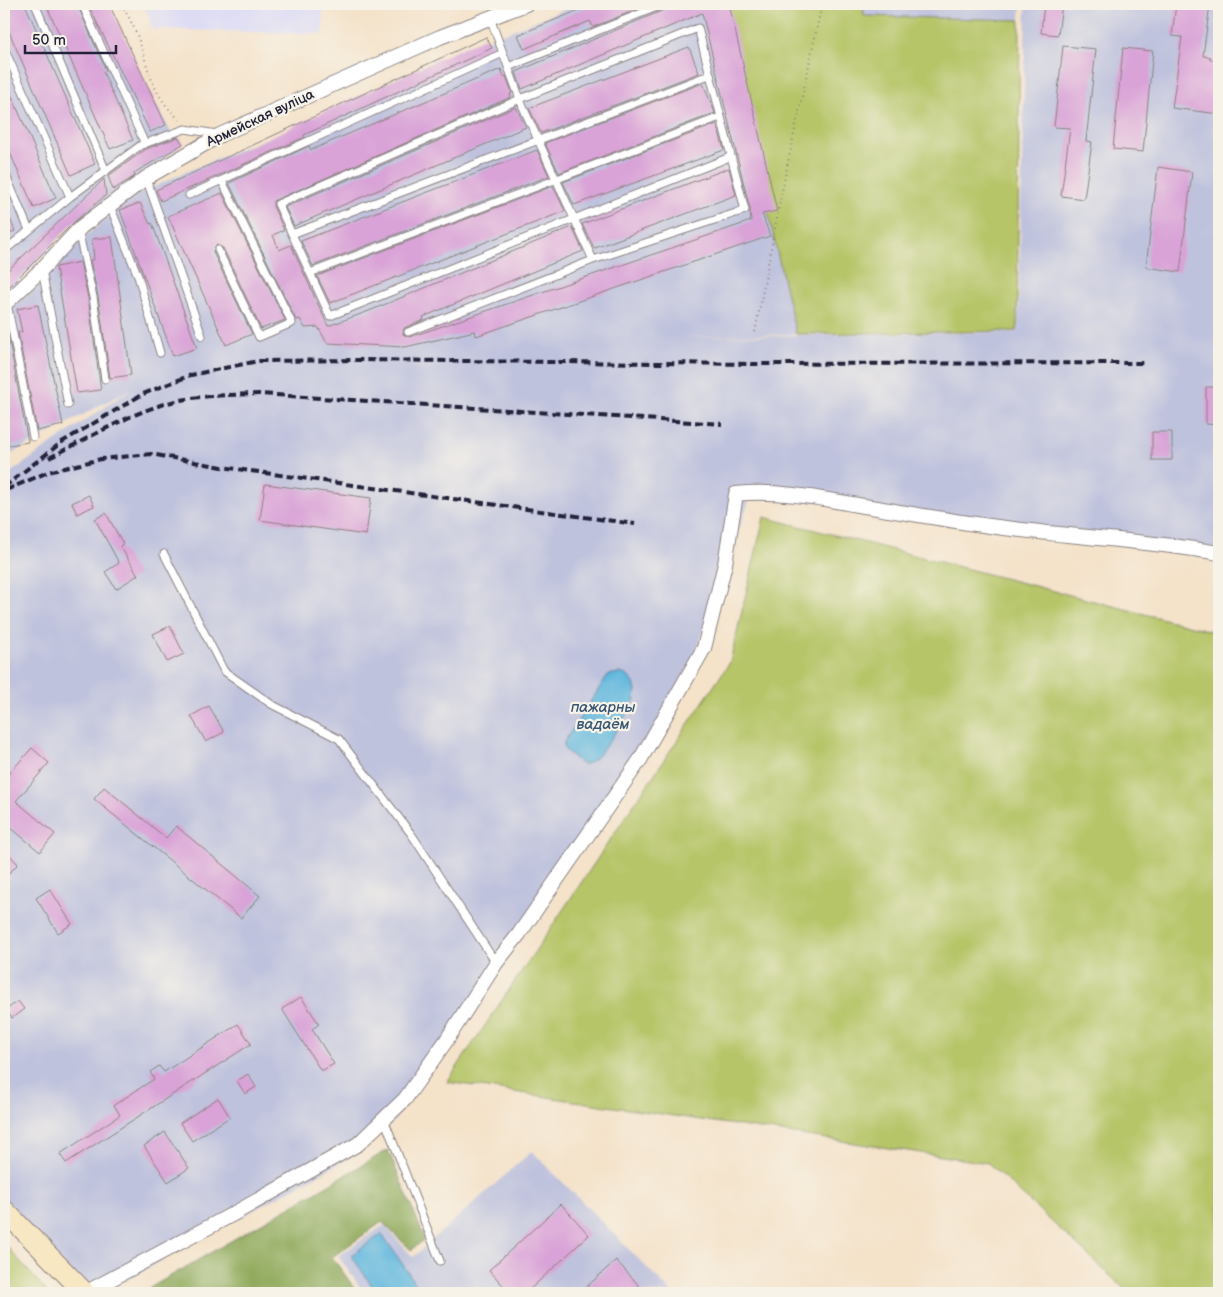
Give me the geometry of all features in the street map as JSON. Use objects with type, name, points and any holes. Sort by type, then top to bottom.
[{"type":"street","name":"Армейская вуліца","points":[[5,304],[42,269],[78,230],[146,178],[220,135],[440,37],[526,4]]},
{"type":"street","points":[[4,1210],[85,1293],[235,1213],[358,1144],[384,1119],[405,1098],[446,1041],[496,963],[519,934],[640,760],[704,648],[725,564],[736,494],[756,492],[822,498],[984,525],[1084,538],[1169,544],[1219,553]]},
{"type":"lane","points":[[35,4],[106,171]]},
{"type":"lane","points":[[82,4],[145,144]]},
{"type":"lane","points":[[508,68],[664,4]]},
{"type":"lane","points":[[490,18],[520,99],[593,260]]},
{"type":"lane","points":[[408,332],[593,260],[745,210],[698,28],[520,99],[278,204],[330,316],[730,157]]},
{"type":"lane","points":[[4,48],[70,197]]},
{"type":"lane","points":[[189,195],[503,53]]},
{"type":"lane","points":[[292,234],[710,75]]},
{"type":"lane","points":[[310,273],[720,117]]},
{"type":"lane","points":[[4,251],[70,197],[145,144],[185,129],[220,135]]},
{"type":"lane","points":[[4,171],[29,230]]},
{"type":"lane","points":[[146,178],[202,336]]},
{"type":"lane","points":[[218,250],[259,337],[292,322],[222,181]]},
{"type":"lane","points":[[110,206],[138,276],[160,353]]},
{"type":"lane","points":[[78,230],[93,297],[104,379]]},
{"type":"lane","points":[[42,269],[68,405]]},
{"type":"lane","points":[[5,304],[33,436]]},
{"type":"lane","points":[[164,554],[224,671],[271,704],[339,739],[412,835],[496,963]]},
{"type":"lane","points":[[384,1119],[440,1261]]},
{"type":"path","points":[[122,4],[137,35],[149,77],[164,106],[183,123]]},
{"type":"path","points":[[755,332],[785,176],[822,4]]},
{"type":"shaded area","points":[[4,4],[104,4],[179,148],[73,223],[4,297]]},
{"type":"shaded area","points":[[144,4],[323,4],[323,34],[153,29]]},
{"type":"shaded area","points":[[577,4],[718,4],[796,334],[682,337],[1018,332],[1026,4],[1219,4],[1219,559],[813,501],[750,498],[695,655],[638,759],[441,1058],[394,1121],[358,1153],[102,1293],[90,1293],[4,1200],[4,477],[132,388],[4,458],[4,315],[31,292],[83,238],[134,196],[186,172],[358,100],[433,62]]},
{"type":"shaded area","points":[[863,4],[1021,4],[1020,20],[864,16]]},
{"type":"shaded area","points":[[532,1151],[672,1293],[364,1293],[338,1256],[384,1225],[413,1257]]},
{"type":"green space","points":[[720,4],[863,4],[864,16],[1020,20],[1017,331],[796,334]]},
{"type":"green space","points":[[764,517],[1219,633],[1219,1293],[1129,1293],[988,1163],[447,1082],[730,662]]},
{"type":"green space","points":[[388,1150],[425,1239],[411,1250],[382,1222],[332,1257],[358,1293],[141,1293]]},
{"type":"green space","points":[[4,1243],[48,1293],[4,1293]]},
{"type":"water","name":"пажарны вадаём","points":[[620,673],[631,679],[634,683],[636,690],[635,699],[605,747],[590,762],[583,765],[564,749],[564,742],[608,675]]},
{"type":"water","points":[[382,1234],[420,1290],[416,1293],[377,1293],[351,1255]]},
{"type":"building","points":[[9,4],[25,4],[95,164],[71,175],[4,20],[4,6]]},
{"type":"building","points":[[46,4],[77,4],[106,70],[103,72],[133,140],[110,149]]},
{"type":"building","points":[[88,4],[109,4],[166,125],[150,132]]},
{"type":"building","points":[[594,4],[650,4],[593,27],[590,21],[524,49],[518,35]]},
{"type":"building","points":[[669,4],[729,4],[777,211],[762,214],[770,236],[476,336],[475,331],[405,347],[327,343],[318,327],[305,328],[300,319],[296,320],[229,183],[309,146],[311,150],[501,69],[504,77],[506,76],[512,93],[510,94],[511,97],[273,201],[273,206],[284,230],[273,235],[279,250],[291,245],[328,326],[369,311],[572,227],[583,251],[423,317],[424,320],[404,328],[403,334],[410,337],[751,221],[750,209],[702,13],[522,89],[516,72],[666,9]]},
{"type":"building","points":[[1044,4],[1062,4],[1058,35],[1041,33]]},
{"type":"building","points":[[1176,4],[1210,4],[1203,56],[1211,57],[1210,60],[1219,60],[1219,114],[1172,108],[1182,37],[1172,36]]},
{"type":"building","points":[[486,37],[492,48],[304,135],[305,137],[161,201],[156,190]]},
{"type":"building","points":[[1063,46],[1096,49],[1086,141],[1092,142],[1084,199],[1061,196],[1070,128],[1054,127]]},
{"type":"building","points":[[689,47],[699,73],[541,133],[529,108]]},
{"type":"building","points":[[1123,48],[1153,51],[1143,152],[1113,149]]},
{"type":"building","points":[[4,78],[56,198],[34,208],[4,139]]},
{"type":"building","points":[[703,83],[715,113],[559,173],[545,143]]},
{"type":"building","points":[[516,107],[526,127],[294,226],[285,207]]},
{"type":"building","points":[[717,124],[724,150],[574,205],[563,182]]},
{"type":"building","points":[[178,137],[183,144],[134,173],[135,176],[113,190],[108,176],[146,149]]},
{"type":"building","points":[[537,150],[549,176],[313,266],[301,241]]},
{"type":"building","points":[[1158,167],[1192,172],[1180,272],[1146,267]]},
{"type":"building","points":[[729,168],[736,195],[595,248],[582,224]]},
{"type":"building","points":[[104,179],[106,195],[75,221],[4,292],[4,274]]},
{"type":"building","points":[[553,186],[565,211],[330,303],[317,276]]},
{"type":"building","points":[[222,193],[285,320],[261,329],[223,248],[216,245],[213,252],[252,334],[226,345],[168,216]]},
{"type":"building","points":[[140,203],[150,224],[152,223],[197,348],[173,356],[120,210]]},
{"type":"building","points":[[4,204],[15,231],[4,236]]},
{"type":"building","points":[[112,237],[131,375],[110,378],[98,296],[90,260],[94,260],[92,239]]},
{"type":"building","points":[[80,262],[88,298],[101,390],[77,393],[56,267]]},
{"type":"building","points":[[38,305],[63,425],[37,431],[18,332],[22,332],[17,309]]},
{"type":"building","points":[[4,335],[8,335],[28,442],[4,446]]},
{"type":"building","points":[[1206,387],[1219,387],[1219,425],[1206,424]]},
{"type":"building","points":[[1152,432],[1172,432],[1172,460],[1152,460]]},
{"type":"building","points":[[265,484],[371,498],[366,535],[260,520]]},
{"type":"building","points":[[89,495],[94,506],[77,514],[72,503]]},
{"type":"building","points":[[106,513],[123,544],[120,546],[138,575],[116,589],[105,572],[119,563],[95,519]]},
{"type":"building","points":[[170,626],[184,654],[167,662],[153,634]]},
{"type":"building","points":[[209,706],[224,732],[206,742],[191,716]]},
{"type":"building","points":[[32,748],[49,763],[16,801],[55,834],[40,852],[4,822],[4,779]]},
{"type":"building","points":[[104,787],[166,838],[176,826],[260,896],[241,918],[94,799]]},
{"type":"building","points":[[4,849],[18,864],[4,878]]},
{"type":"building","points":[[50,889],[72,924],[58,933],[36,898]]},
{"type":"building","points":[[301,997],[319,1024],[312,1029],[334,1064],[321,1071],[282,1009]]},
{"type":"building","points":[[18,1001],[24,1009],[12,1018],[6,1010]]},
{"type":"building","points":[[238,1024],[251,1044],[66,1163],[60,1154],[120,1115],[114,1105],[154,1079],[150,1072],[159,1066],[164,1072]]},
{"type":"building","points":[[248,1074],[256,1087],[245,1094],[237,1081]]},
{"type":"building","points":[[218,1098],[230,1117],[192,1141],[180,1123]]},
{"type":"building","points":[[165,1132],[189,1168],[168,1182],[144,1146]]},
{"type":"building","points":[[561,1204],[589,1235],[526,1293],[510,1293],[489,1270]]},
{"type":"building","points":[[616,1260],[641,1288],[636,1293],[580,1293]]},
{"type":"railway","points":[[4,487],[62,442],[143,394],[191,375],[258,361],[359,360],[757,364],[1145,363]]},
{"type":"railway","points":[[49,458],[149,409],[188,399],[223,395],[259,394],[722,424]]},
{"type":"railway","points":[[6,490],[48,472],[101,459],[151,454],[222,467],[635,524]]}]
